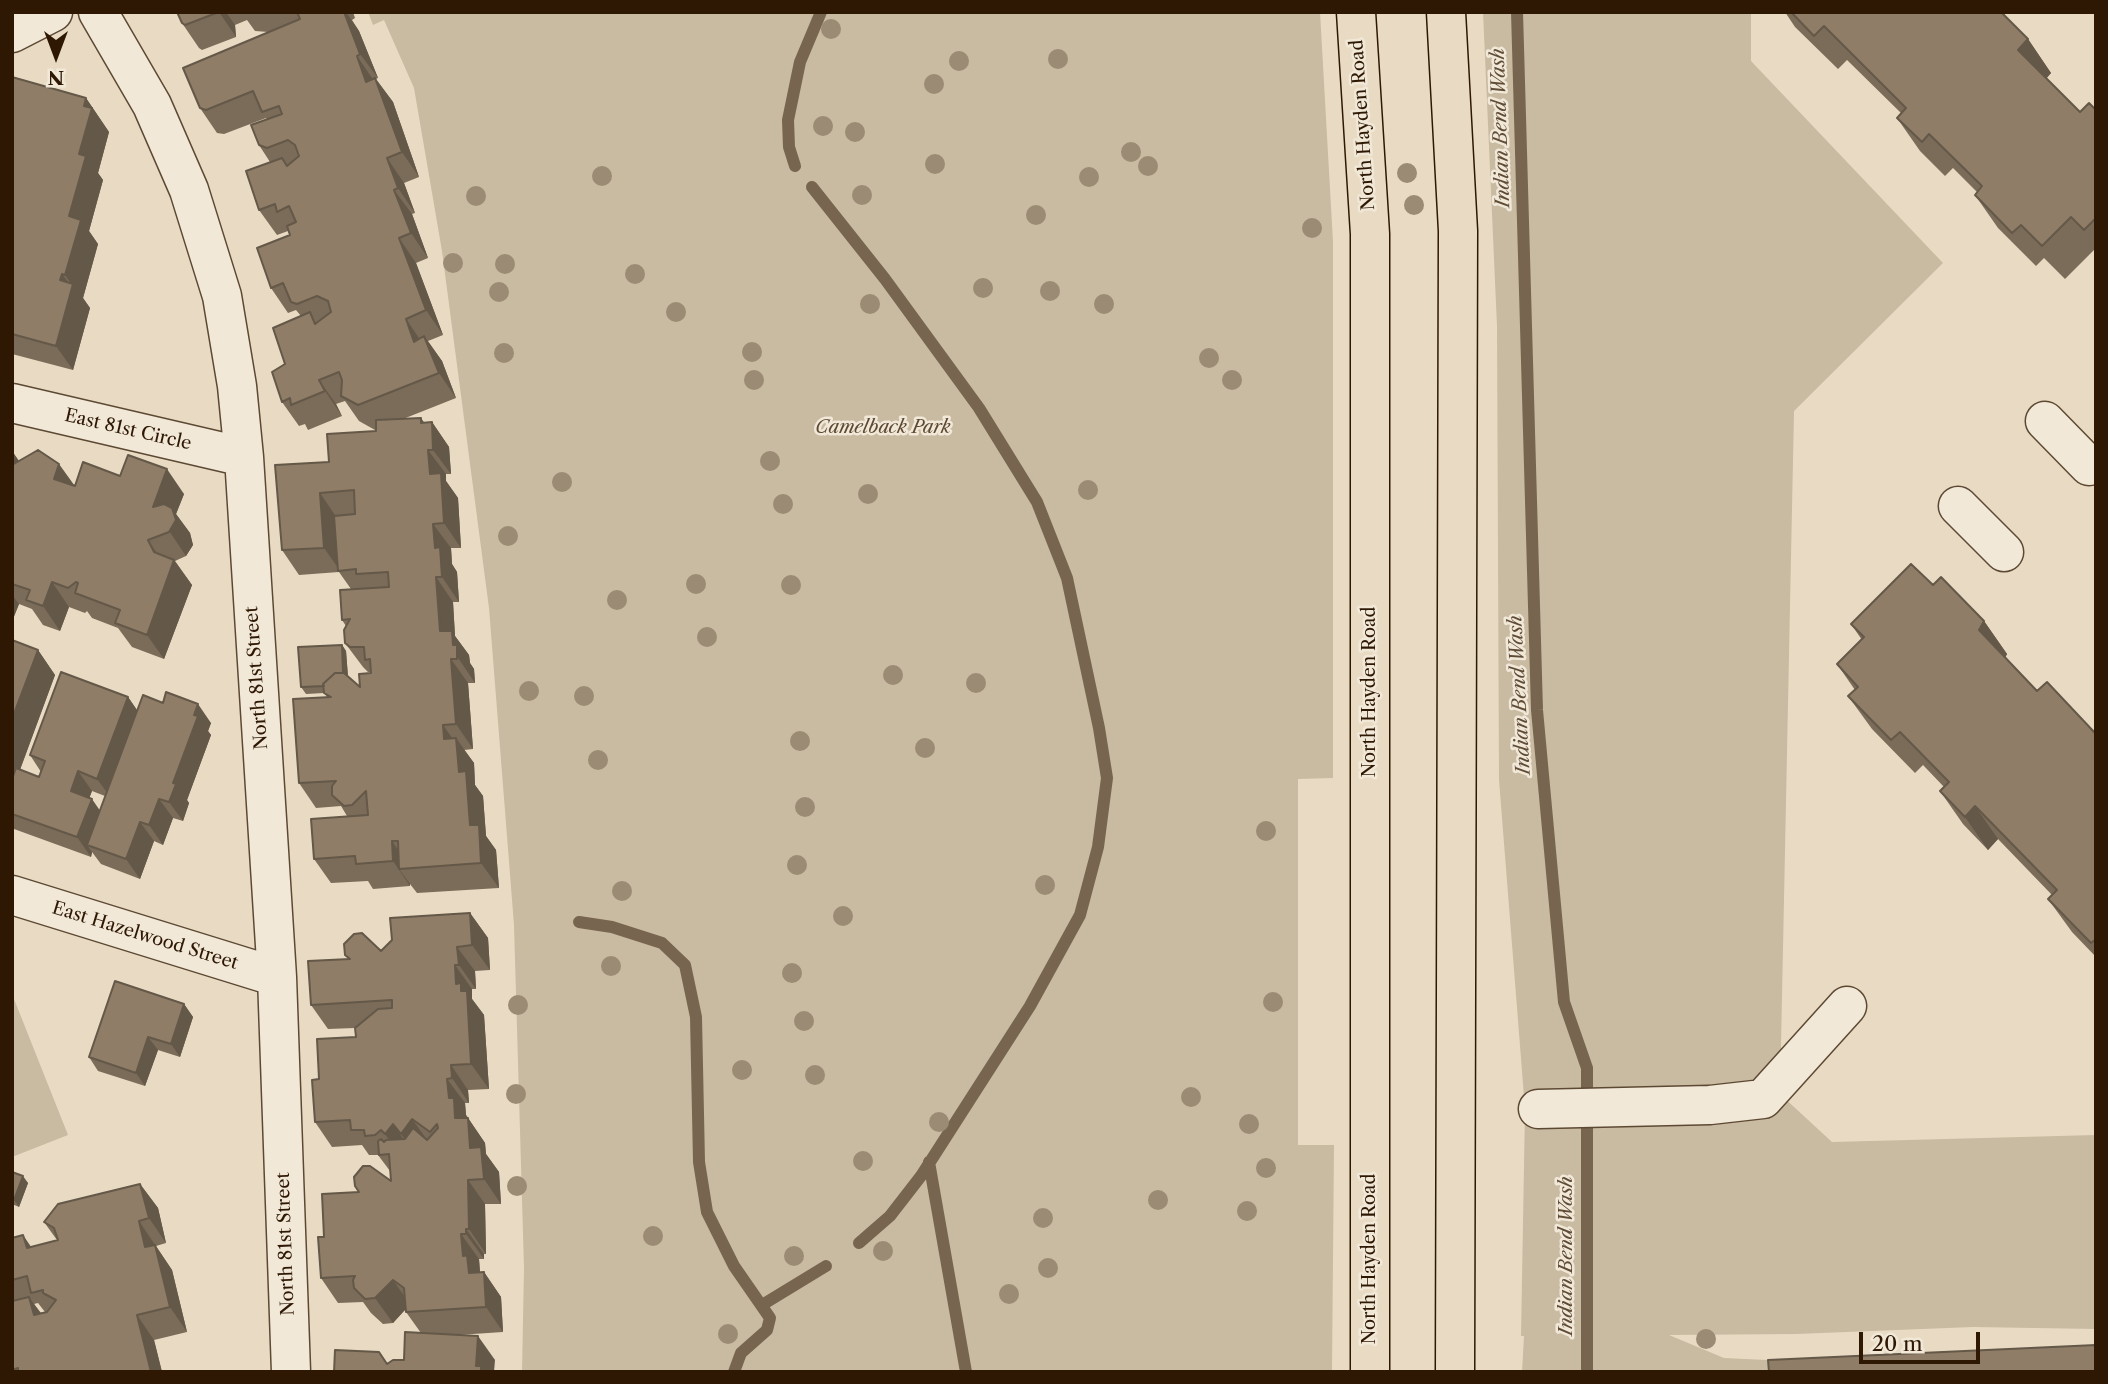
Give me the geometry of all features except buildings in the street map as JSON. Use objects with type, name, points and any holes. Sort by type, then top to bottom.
[{"type":"main road","name":"North Hayden Road","points":[[1356,12],[1370,234],[1370,1372]]},
{"type":"main road","points":[[1446,12],[1458,231],[1455,1372]]},
{"type":"street","points":[[12,33],[53,12]]},
{"type":"street","name":"North 81st Street","points":[[98,12],[152,105],[189,190],[222,296],[237,386],[244,457],[277,977],[291,1372]]},
{"type":"street","name":"East 81st Circle","points":[[12,403],[244,457]]},
{"type":"street","points":[[2045,421],[2090,466]]},
{"type":"street","points":[[1958,506],[2004,552]]},
{"type":"street","name":"East Hazelwood Street","points":[[12,895],[277,977]]},
{"type":"street","points":[[1538,1108],[1710,1105],[1763,1098],[1847,1006]]},
{"type":"green space","name":"Camelback Park","points":[[368,12],[1320,12],[1333,242],[1333,778],[1298,779],[1298,1145],[1334,1145],[1332,1372],[522,1372],[524,1268],[514,925],[489,608],[442,251],[414,88],[384,20],[373,25]]},
{"type":"green space","points":[[1483,12],[1751,12],[1751,61],[1943,263],[1794,411],[1780,1094],[1832,1142],[2096,1135],[2096,1329],[1973,1327],[1796,1334],[1669,1335],[1724,1358],[1767,1360],[1776,1372],[1522,1372],[1525,1109],[1499,780],[1497,326]]},
{"type":"green space","points":[[12,999],[68,1135],[12,1157]]},
{"type":"waterway","points":[[795,166],[789,147],[788,120],[800,62],[821,12]]},
{"type":"waterway","name":"Indian Bend Wash","points":[[1517,12],[1537,710],[1564,1002],[1587,1068],[1587,1372]]},
{"type":"waterway","points":[[812,187],[885,279],[979,408],[1037,502],[1067,578],[1107,778],[1098,847],[1080,915],[1030,1006],[921,1176],[890,1216],[859,1243]]},
{"type":"waterway","points":[[579,922],[612,927],[662,943],[685,965],[696,1017],[699,1162],[707,1212],[734,1266],[770,1318],[767,1330],[741,1353],[734,1372]]},
{"type":"waterway","points":[[929,1162],[966,1372]]},
{"type":"waterway","points":[[762,1305],[826,1266]]}]
